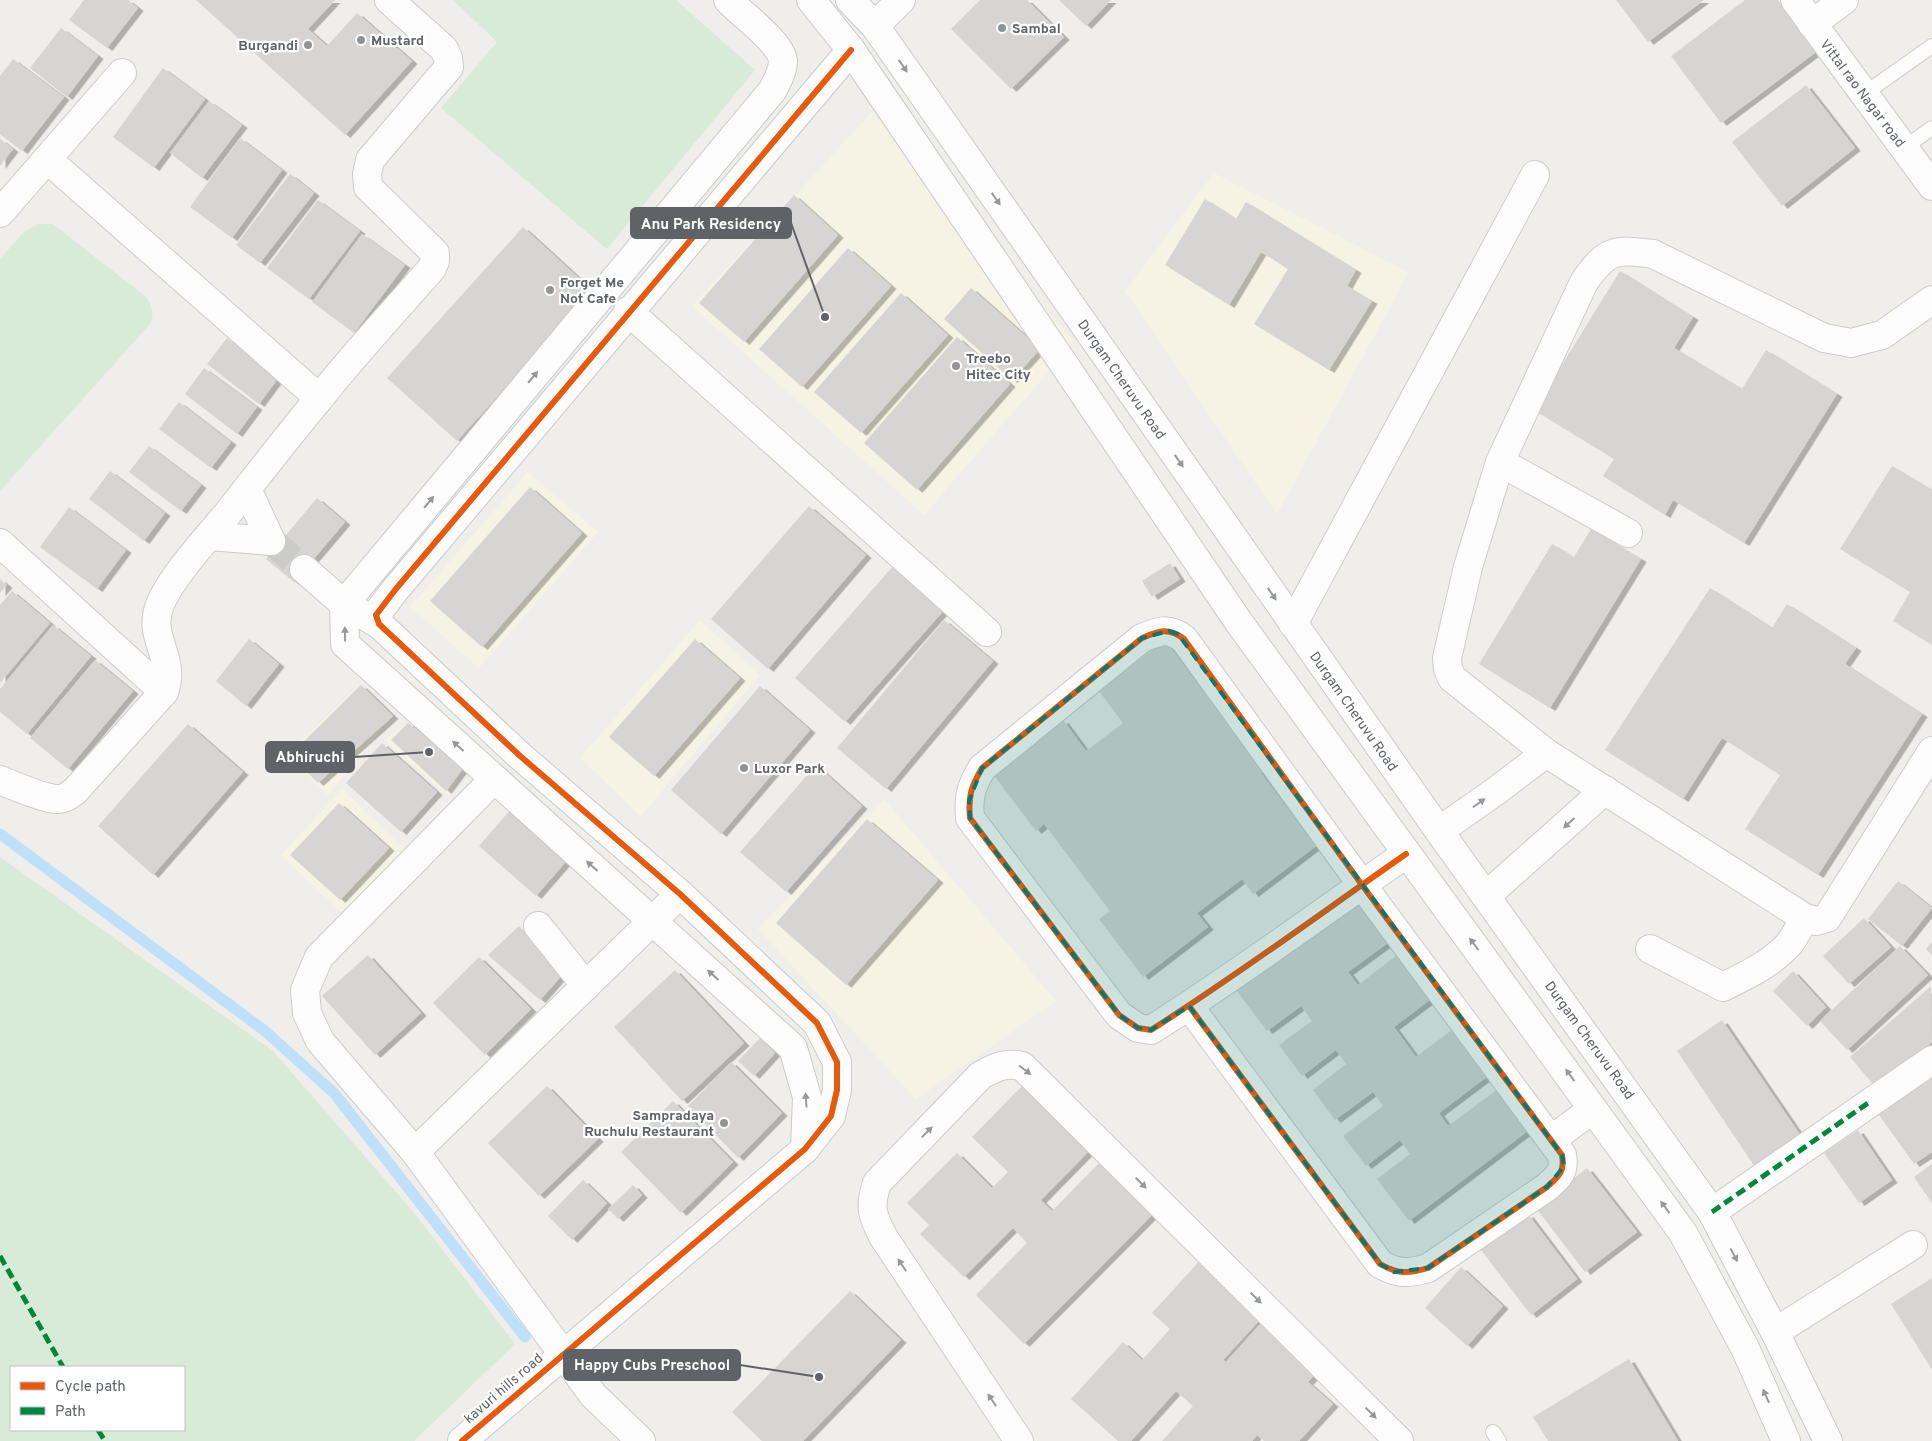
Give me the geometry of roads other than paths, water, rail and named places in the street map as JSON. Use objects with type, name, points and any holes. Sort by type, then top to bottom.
[{"type":"street","points":[[0,780],[18,788],[57,799],[66,797],[75,792],[164,692],[168,680],[168,664],[155,628],[158,611],[173,582],[319,398],[432,268],[435,254],[368,187],[367,174],[370,160],[449,67],[444,49],[389,0]]},
{"type":"street","points":[[728,0],[779,48],[783,61],[780,74],[772,90],[344,604],[345,644],[793,1048],[807,1097],[805,1149]]},
{"type":"street","points":[[811,0],[843,41],[1086,394],[1238,621],[1406,854],[1524,1011],[1683,1232],[1745,1348],[1786,1441]]},
{"type":"street","points":[[379,624],[376,615],[628,311],[843,41],[861,11],[901,0]]},
{"type":"street","name":"Vittal rao Nagar road","points":[[1795,0],[1932,186]]},
{"type":"street","points":[[1812,24],[1844,0]]},
{"type":"street","name":"Durgam Cheruvu Road","points":[[861,11],[1439,831],[1712,1212],[1775,1332],[1828,1441]]},
{"type":"street","points":[[0,213],[122,72]]},
{"type":"street","points":[[47,159],[319,398]]},
{"type":"street","points":[[1293,624],[1534,175]]},
{"type":"street","points":[[1932,300],[1882,335],[1851,343],[1824,338],[1653,254],[1613,252],[1596,265],[1584,282],[1500,462],[1468,567],[1447,658],[1452,678],[1546,753],[1805,918],[1816,922],[1827,918],[1932,751]]},
{"type":"street","points":[[628,311],[987,632]]},
{"type":"street","points":[[1500,462],[1628,533]]},
{"type":"street","points":[[209,536],[271,541],[247,489]]},
{"type":"street","points":[[0,543],[164,692]]},
{"type":"street","name":"kavuri hills road","points":[[304,569],[344,604],[379,624],[518,755],[680,894],[817,1023],[836,1062],[837,1090],[831,1116],[805,1149],[462,1441]]},
{"type":"street","points":[[1189,1006],[1380,1264],[1394,1272],[1413,1272],[1428,1268],[1547,1187],[1558,1177],[1564,1166],[1562,1155],[1362,885],[1184,639],[1169,631],[1156,632],[1142,638],[982,768],[973,784],[969,801],[970,818],[1119,1015],[1138,1028],[1151,1030],[1189,1006],[1362,885],[1406,854]]},
{"type":"street","points":[[1281,680],[1315,655]]},
{"type":"street","points":[[1439,831],[1546,753]]},
{"type":"street","points":[[494,779],[319,957],[305,990],[307,1013],[320,1041],[415,1152],[593,1395],[641,1441]]},
{"type":"street","points":[[1486,896],[1605,790]]},
{"type":"street","points":[[415,1152],[680,894]]},
{"type":"street","points":[[1650,949],[1723,987],[1775,958],[1790,942],[1805,918]]},
{"type":"street","points":[[538,926],[586,986]]},
{"type":"street","points":[[1683,1232],[1932,1060]]},
{"type":"street","points":[[1019,1441],[884,1238],[873,1218],[872,1200],[877,1183],[981,1075],[1000,1065],[1012,1063],[1022,1066],[1399,1441]]},
{"type":"street","points":[[1551,1140],[1594,1109]]},
{"type":"street","points":[[1775,1332],[1914,1245]]},
{"type":"lane","points":[[1864,94],[1932,46]]},
{"type":"lane","points":[[1904,148],[1932,128]]},
{"type":"waterway","points":[[0,834],[265,1031],[334,1093],[525,1337]]},
{"type":"tunnel","points":[[271,541],[304,569]]},
{"type":"place","name":"Sambal","points":[[1002,28]]},
{"type":"place","name":"Mustard","points":[[361,40]]},
{"type":"place","name":"Burgandi","points":[[308,45]]},
{"type":"place","name":"Forget Me Not Cafe","points":[[550,290]]},
{"type":"place","name":"Anu Park Residency","points":[[825,317]]},
{"type":"place","name":"Treebo Hitec City","points":[[956,366]]},
{"type":"place","name":"Abhiruchi","points":[[429,752]]},
{"type":"place","name":"Luxor Park","points":[[744,768]]},
{"type":"place","name":"Sampradaya Ruchulu Restaurant","points":[[724,1123]]},
{"type":"place","name":"Happy Cubs Preschool","points":[[819,1377]]}]
